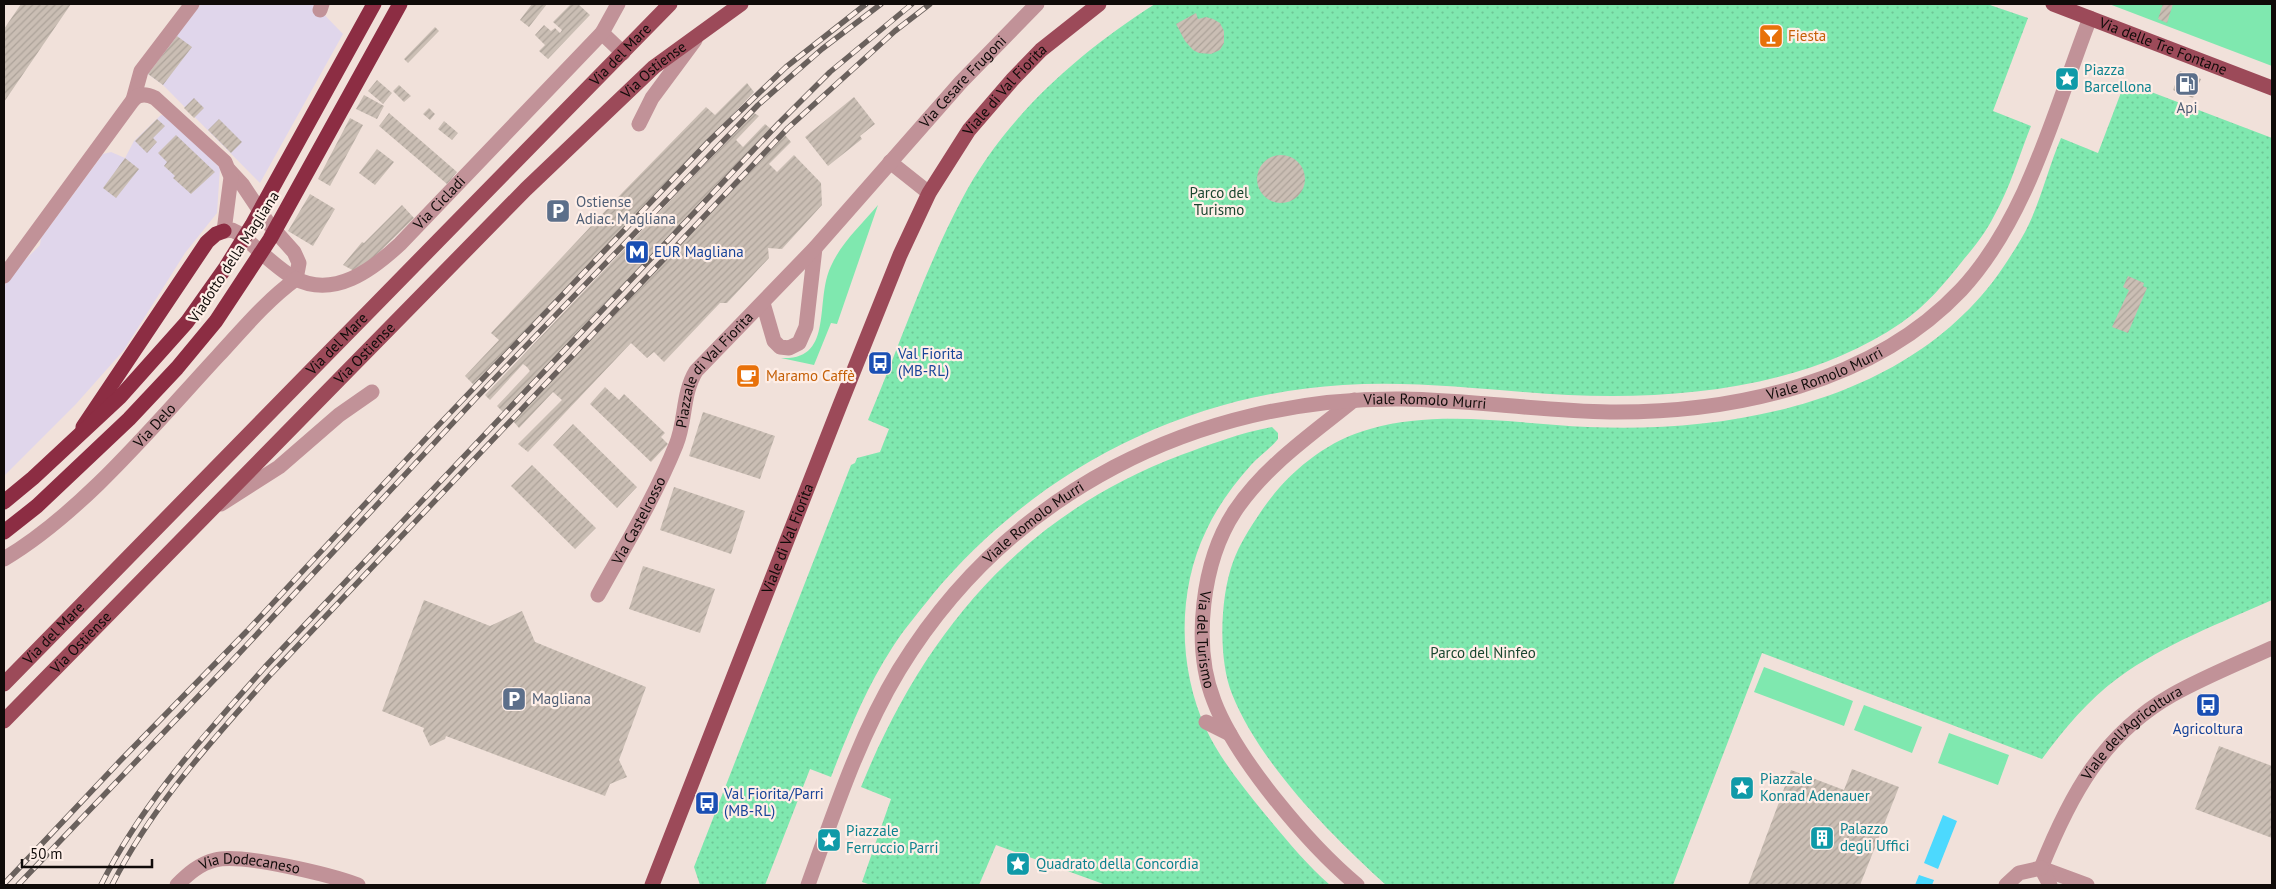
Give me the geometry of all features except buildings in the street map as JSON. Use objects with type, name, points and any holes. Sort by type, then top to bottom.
[{"type":"highway","name":"Viadotto della Magliana","points":[[4,502],[33,478],[120,397],[159,355],[211,290],[252,224],[374,4]]},
{"type":"highway","name":"Viadotto della Magliana","points":[[4,532],[37,506],[129,419],[172,374],[211,328],[270,239],[400,4]]},
{"type":"highway","points":[[77,437],[207,242],[216,234],[224,231]]},
{"type":"main road","name":"Via del Mare","points":[[4,684],[670,4]]},
{"type":"main road","name":"Via Ostiense","points":[[4,722],[526,189],[654,66],[741,4]]},
{"type":"main road","name":"Viale di Val Fiorita","points":[[652,885],[843,396],[900,255],[928,193],[959,145],[1002,91],[1041,50],[1099,4]]},
{"type":"main road","name":"Via delle Tre Fontane","points":[[2053,4],[2272,88]]},
{"type":"street","points":[[133,100],[141,71],[192,4]]},
{"type":"street","name":"Via Cicladi","points":[[224,231],[232,230],[240,234],[296,279],[316,284],[339,284],[355,278],[382,260],[408,236],[602,33],[618,4]]},
{"type":"street","name":"Via Cesare Frugoni","points":[[890,162],[966,76],[1037,4]]},
{"type":"street","name":"Viale Romolo Murri","points":[[808,885],[847,782],[885,695],[925,633],[987,560],[1041,513],[1081,485],[1116,465],[1194,431],[1262,412],[1354,400],[1406,399],[1555,409],[1658,411],[1705,407],[1750,398],[1824,378],[1866,360],[1906,338],[1932,317],[1961,290],[1987,259],[2020,203],[2090,18]]},
{"type":"street","points":[[639,124],[652,98],[701,31]]},
{"type":"street","points":[[602,33],[623,53]]},
{"type":"street","points":[[4,276],[133,100],[145,94],[156,98],[225,162],[268,223],[294,252],[300,263],[296,279]]},
{"type":"street","points":[[890,162],[928,193]]},
{"type":"street","name":"Piazzale di Val Fiorita","points":[[677,444],[688,386],[696,371],[764,303],[890,162]]},
{"type":"street","points":[[224,231],[225,210],[231,182],[229,170]]},
{"type":"street","name":"Piazzale di Val Fiorita","points":[[764,303],[774,341],[777,345],[790,348],[799,343],[806,327],[815,248]]},
{"type":"street","name":"Via Delo","points":[[4,558],[29,542],[92,489],[272,297],[296,279]]},
{"type":"street","points":[[211,509],[279,467],[339,415],[372,392]]},
{"type":"street","name":"Via del Turismo","points":[[1354,400],[1280,459],[1256,484],[1235,512],[1214,557],[1205,598],[1203,647],[1210,689],[1230,734],[1257,774],[1289,814],[1333,863],[1357,885]]},
{"type":"street","name":"Via Castelrosso","points":[[598,595],[677,444]]},
{"type":"street","name":"Viale dell'Agricoltura","points":[[2040,868],[2062,817],[2080,784],[2102,754],[2123,731],[2172,695],[2272,648]]},
{"type":"street","points":[[1206,722],[1230,734]]},
{"type":"street","name":"Via Dodecaneso","points":[[177,885],[200,866],[222,858],[295,868],[358,885]]},
{"type":"street","points":[[2040,868],[2050,885]]},
{"type":"street","points":[[2006,885],[2018,873],[2040,868],[2088,885]]},
{"type":"shaded area","points":[[201,4],[314,4],[343,34],[260,183],[163,85],[148,74]]},
{"type":"shaded area","points":[[161,115],[169,116],[220,168],[217,213],[185,253],[124,350],[76,404],[4,476],[4,286],[19,266],[40,245],[41,238],[103,154],[111,152],[125,158],[134,141]]},
{"type":"green space","name":"Parco del Turismo","points":[[1155,4],[1987,4],[2028,18],[1993,111],[2031,126],[2010,183],[1991,222],[1976,244],[1942,285],[1927,302],[1901,323],[1864,345],[1825,362],[1783,376],[1741,385],[1698,392],[1654,395],[1568,395],[1399,384],[1343,385],[1283,392],[1226,405],[1170,423],[1116,447],[1066,476],[1018,511],[974,550],[933,594],[897,641],[874,679],[851,727],[831,777],[810,769],[765,885],[700,885],[694,867],[851,465],[855,463],[857,458],[880,452],[889,429],[868,420],[923,282],[961,201],[999,142],[1045,90],[1098,44]]},
{"type":"green space","points":[[2109,4],[2272,4],[2272,66]]},
{"type":"green space","name":"Parco del Ninfeo","points":[[2125,82],[2272,138],[2272,600],[2173,644],[2118,678],[2077,716],[2042,759],[1762,653],[1673,885],[1386,885],[1320,821],[1279,772],[1244,720],[1227,680],[1224,664],[1223,610],[1225,592],[1233,562],[1252,525],[1270,499],[1294,472],[1322,451],[1353,434],[1397,423],[1424,420],[1479,419],[1588,427],[1646,427],[1705,423],[1764,414],[1822,398],[1877,375],[1927,345],[1971,307],[2008,260],[2024,234],[2038,203],[2061,138],[2098,153]]},
{"type":"green space","points":[[878,205],[837,324],[831,323],[814,365],[781,358],[798,356],[809,350],[816,339],[820,326],[826,280],[831,266],[846,241]]},
{"type":"green space","points":[[1272,427],[1278,433],[1278,439],[1251,465],[1226,497],[1210,522],[1197,554],[1186,604],[1186,655],[1190,681],[1197,705],[1206,729],[1218,751],[1264,813],[1304,859],[1330,885],[1106,885],[996,845],[979,885],[871,885],[862,882],[891,799],[861,787],[886,731],[915,678],[948,630],[985,585],[1026,546],[1073,510],[1124,480],[1203,447]]},
{"type":"green space","points":[[1764,667],[1853,701],[1844,726],[1754,692]]},
{"type":"green space","points":[[1864,705],[1922,727],[1912,753],[1854,730]]},
{"type":"green space","points":[[1949,733],[2009,755],[1998,785],[1938,763]]},
{"type":"water","points":[[1943,815],[1957,821],[1938,869],[1924,863]]},
{"type":"water","points":[[1919,875],[1934,880],[1932,885],[1915,885]]},
{"type":"railway","points":[[4,884],[119,762],[247,631],[431,433],[709,141],[786,67],[866,4]]},
{"type":"railway","points":[[18,885],[233,660],[477,397],[758,105],[822,49],[881,4]]},
{"type":"railway","points":[[101,885],[118,854],[155,797],[197,744],[265,667],[778,124],[830,72],[912,4]]},
{"type":"railway","points":[[112,885],[128,855],[165,800],[206,749],[272,673],[788,128],[895,31],[930,4]]},
{"type":"place","name":"Fiesta","points":[[1771,36]]},
{"type":"place","name":"Piazza Barcellona","points":[[2067,79]]},
{"type":"place","name":"Api","points":[[2187,84]]},
{"type":"place","name":"Ostiense Adiac. Magliana","points":[[558,211]]},
{"type":"place","name":"EUR Magliana","points":[[637,252]]},
{"type":"place","name":"Val Fiorita (MB-RL)","points":[[880,363]]},
{"type":"place","name":"Maramo Caffè","points":[[748,376]]},
{"type":"place","name":"Magliana","points":[[514,699]]},
{"type":"place","name":"Agricoltura","points":[[2208,705]]},
{"type":"place","name":"Piazzale Konrad Adenauer","points":[[1742,788]]},
{"type":"place","name":"Val Fiorita/Parri (MB-RL)","points":[[707,803]]},
{"type":"place","name":"Palazzo degli Uffici","points":[[1822,838]]},
{"type":"place","name":"Piazzale Ferruccio Parri","points":[[829,840]]},
{"type":"place","name":"Quadrato della Concordia","points":[[1018,864]]}]
